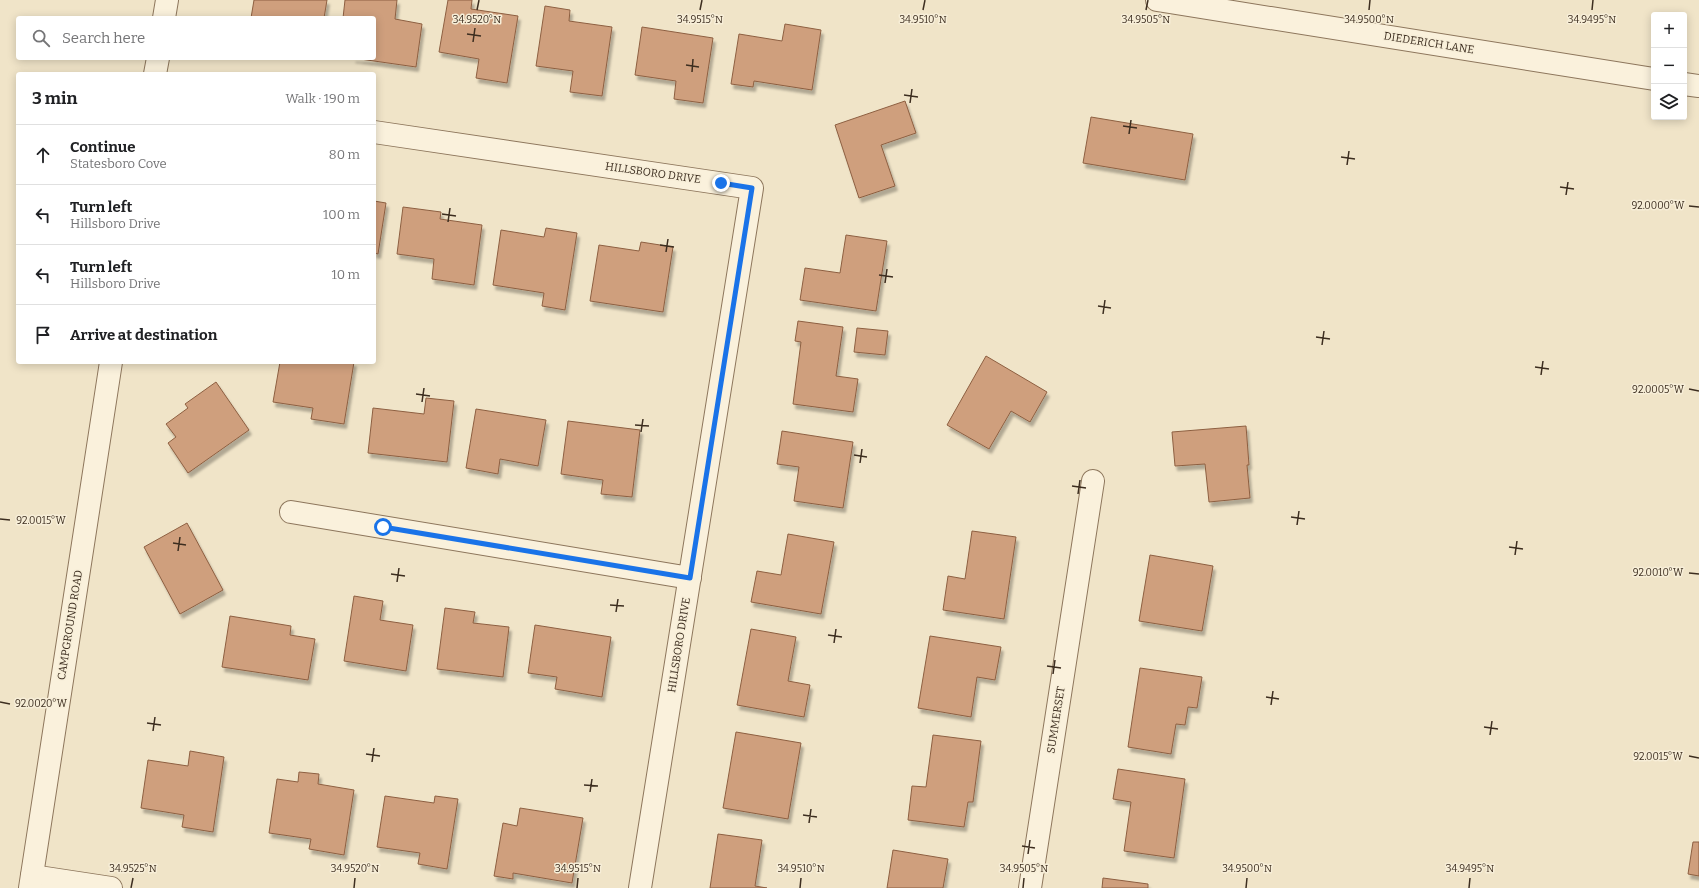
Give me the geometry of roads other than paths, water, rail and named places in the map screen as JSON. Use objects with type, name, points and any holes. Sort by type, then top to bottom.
[{"type":"street","points":[[164,16],[167,0]]},
{"type":"street","name":"DIEDERICH LANE","points":[[1158,0],[1651,79]]},
{"type":"street","points":[[155,72],[158,60]]},
{"type":"street","points":[[1687,84],[1699,86]]},
{"type":"street","name":"HILLSBORO DRIVE","points":[[376,132],[752,188],[640,888]]},
{"type":"street","name":"CAMPGROUND ROAD","points":[[31,882],[111,364]]},
{"type":"street","name":"SUMMERSET","points":[[1030,888],[1093,481]]},
{"type":"street","points":[[291,512],[690,578]]},
{"type":"street","points":[[31,882],[111,888]]}]
